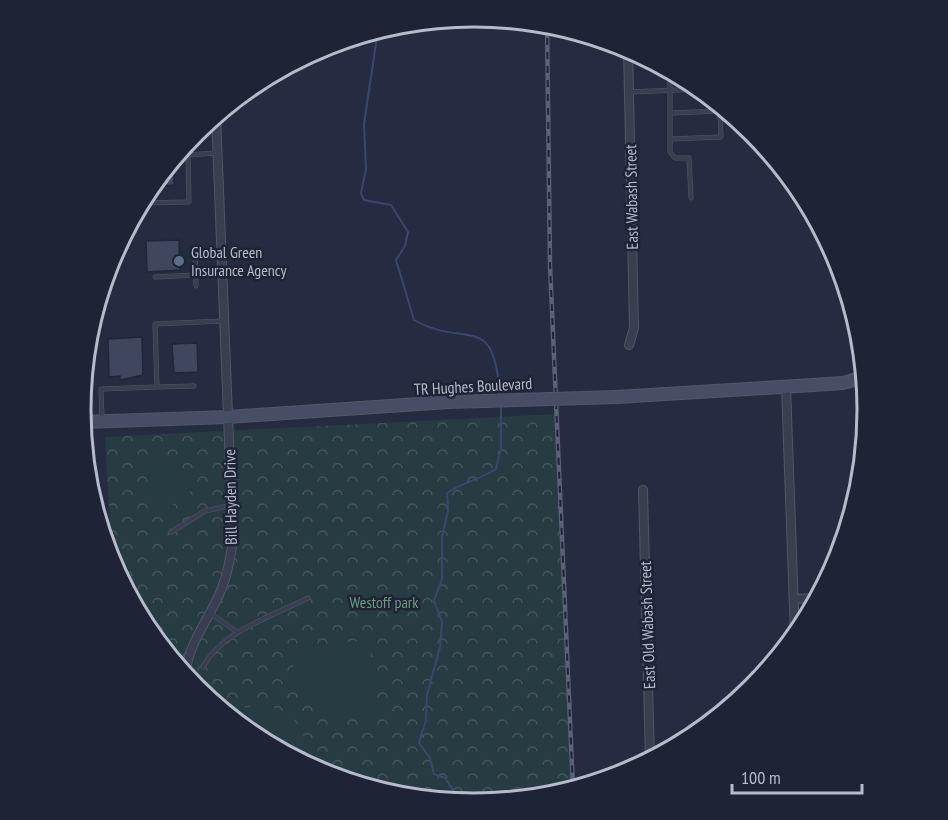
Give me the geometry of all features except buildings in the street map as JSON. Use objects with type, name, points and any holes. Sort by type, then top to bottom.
[{"type":"main road","name":"TR Hughes Boulevard","points":[[91,422],[228,417],[448,402],[617,397],[843,383],[856,379]]},
{"type":"street","name":"East Wabash Street","points":[[628,59],[634,328],[629,345]]},
{"type":"street","name":"Bill Hayden Drive","points":[[187,665],[191,648],[220,593],[229,567],[233,541],[216,126]]},
{"type":"street","points":[[786,387],[795,619]]},
{"type":"street","name":"East Old Wabash Street","points":[[643,490],[650,750]]},
{"type":"street","points":[[794,599],[808,598]]},
{"type":"lane","points":[[670,81],[672,156],[689,158],[691,198]]},
{"type":"lane","points":[[629,92],[683,90]]},
{"type":"lane","points":[[670,113],[714,111]]},
{"type":"lane","points":[[670,138],[722,137],[720,117]]},
{"type":"lane","points":[[152,203],[189,202],[188,155],[217,153]]},
{"type":"lane","points":[[196,286],[195,252],[220,250]]},
{"type":"lane","points":[[155,277],[196,275]]},
{"type":"lane","points":[[157,387],[155,324],[224,321]]},
{"type":"lane","points":[[102,422],[101,389],[194,386]]},
{"type":"lane","points":[[171,532],[204,511],[233,505]]},
{"type":"lane","points":[[203,666],[211,652],[237,632],[308,598]]},
{"type":"lane","points":[[209,612],[237,632]]},
{"type":"green space","name":"Westoff park","points":[[557,414],[573,780],[524,790],[474,793],[399,786],[351,773],[305,754],[282,742],[241,714],[221,698],[186,663],[156,623],[130,579],[110,530],[105,437]]},
{"type":"green space","points":[[155,457],[194,479],[194,488],[157,516],[152,512],[154,506],[144,464]]},
{"type":"green space","points":[[361,640],[370,650],[377,714],[342,716],[320,714],[305,701],[293,676],[294,652]]},
{"type":"green space","points":[[264,705],[292,718],[302,731],[308,755],[261,728],[240,713],[240,708]]},
{"type":"waterway","points":[[377,40],[364,124],[366,169],[361,193],[364,200],[391,205],[408,232],[405,246],[396,260],[414,320],[433,328],[475,337],[484,342],[492,352],[497,369],[500,396]]},
{"type":"waterway","points":[[454,792],[445,778],[434,774],[430,758],[419,743],[426,720],[427,695],[440,647],[442,622],[434,601],[442,579],[442,537],[448,511],[447,493],[496,469],[501,448],[501,405]]},
{"type":"railway","points":[[547,34],[550,265],[573,780]]},
{"type":"place","name":"Global Green Insurance Agency","points":[[179,261]]}]
